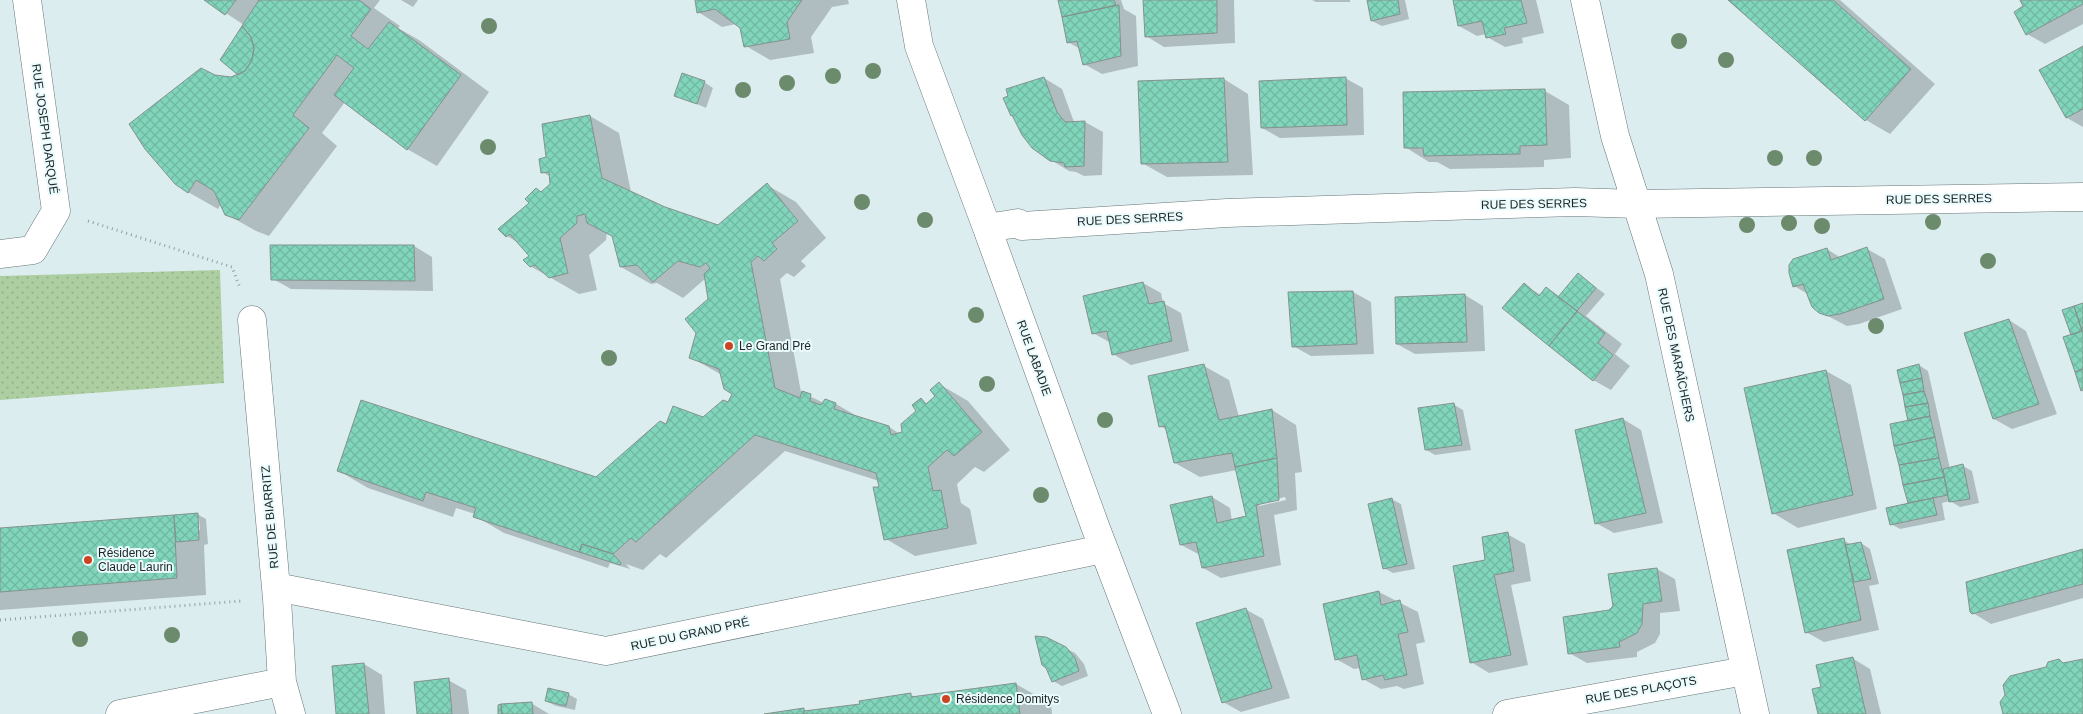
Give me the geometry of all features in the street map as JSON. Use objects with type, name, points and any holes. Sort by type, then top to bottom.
[{"type":"street","name":"RUE JOSEPH DARQUÉ","points":[[0,254],[33,250],[56,211],[27,0]]},
{"type":"street","name":"RUE LABADIE","points":[[911,0],[919,46],[1104,549],[1167,714]]},
{"type":"street","name":"RUE DES MARAÎCHERS","points":[[1585,0],[1616,136],[1658,274],[1755,714]]},
{"type":"street","name":"RUE DES SERRES","points":[[987,228],[1018,224],[1022,226],[1247,213],[1575,202],[1637,204],[2083,197]]},
{"type":"street","name":"RUE DE BIARRITZ","points":[[252,320],[282,682],[291,714]]},
{"type":"street","name":"RUE DU GRAND PRÉ","points":[[276,593],[606,652],[1104,549]]},
{"type":"street","name":"RUE DES PLAÇOTS","points":[[1507,714],[1745,671]]},
{"type":"street","points":[[120,714],[282,682]]},
{"type":"path","points":[[56,211],[232,267],[252,320]]},
{"type":"path","points":[[0,620],[276,593]]},
{"type":"green space","points":[[220,270],[224,383],[0,400],[0,276]]},
{"type":"building","points":[[204,0],[236,0],[225,15]]},
{"type":"building","points":[[259,0],[359,0],[371,9],[351,36],[368,49],[389,22],[461,75],[407,150],[334,95],[354,68],[337,55],[293,115],[309,128],[239,220],[225,215],[214,191],[196,180],[188,193],[175,184],[145,149],[129,124],[201,68],[215,75],[231,77],[245,71],[252,60],[254,48],[251,37],[242,26]]},
{"type":"building","points":[[695,0],[802,0],[787,22],[790,39],[744,47],[740,28],[715,9],[697,13]]},
{"type":"building","points":[[1058,0],[1114,0],[1116,5],[1062,17]]},
{"type":"building","points":[[1143,0],[1217,0],[1217,33],[1145,37]]},
{"type":"building","points":[[1367,0],[1398,0],[1400,14],[1371,21]]},
{"type":"building","points":[[1453,0],[1521,0],[1527,23],[1504,28],[1506,34],[1486,38],[1482,21],[1458,26]]},
{"type":"building","points":[[1728,0],[1833,0],[1911,69],[1865,121]]},
{"type":"building","points":[[2020,0],[2083,0],[2083,4],[2026,35],[2014,12],[2023,6]]},
{"type":"building","points":[[1119,5],[1121,56],[1083,65],[1077,41],[1067,43],[1062,17]]},
{"type":"building","points":[[242,26],[251,37],[254,48],[252,60],[245,71],[238,75],[220,60]]},
{"type":"building","points":[[2083,46],[2083,109],[2066,118],[2039,70]]},
{"type":"building","points":[[682,73],[705,81],[697,104],[674,96]]},
{"type":"building","points":[[1044,77],[1057,112],[1065,122],[1085,121],[1084,166],[1065,167],[1064,163],[1050,161],[1032,148],[1011,116],[1003,98],[1008,96],[1006,89]]},
{"type":"building","points":[[1346,77],[1347,125],[1261,128],[1259,81]]},
{"type":"building","points":[[1224,78],[1228,162],[1141,164],[1138,81]]},
{"type":"building","points":[[1545,89],[1547,145],[1520,146],[1520,154],[1424,156],[1423,148],[1404,148],[1403,92]]},
{"type":"building","name":"Le Grand Pré","points":[[590,115],[602,178],[665,207],[718,225],[767,183],[798,221],[772,243],[777,249],[764,261],[758,256],[751,262],[775,388],[800,398],[802,391],[811,394],[810,401],[821,405],[825,399],[836,403],[834,409],[889,426],[891,435],[902,432],[901,424],[916,411],[912,405],[921,398],[926,404],[935,396],[930,390],[939,382],[982,432],[954,456],[947,450],[928,467],[933,491],[941,490],[948,528],[884,540],[873,487],[879,487],[876,473],[755,435],[636,542],[631,538],[613,554],[582,544],[579,552],[473,517],[476,508],[426,492],[423,501],[337,471],[361,400],[596,477],[660,421],[666,424],[673,406],[703,417],[723,400],[728,402],[732,394],[724,389],[719,369],[689,358],[696,333],[685,319],[708,299],[704,274],[710,268],[706,263],[700,267],[678,261],[653,282],[637,265],[620,267],[612,236],[587,223],[585,214],[577,216],[577,223],[560,238],[568,273],[549,278],[535,265],[530,267],[523,260],[529,256],[510,234],[506,237],[498,229],[529,203],[525,199],[536,188],[541,192],[550,184],[549,172],[541,173],[539,159],[546,157],[542,124]]},
{"type":"building","points":[[270,245],[414,245],[415,281],[271,280]]},
{"type":"building","points":[[1867,247],[1884,299],[1840,314],[1828,316],[1819,313],[1812,307],[1803,284],[1793,287],[1789,265],[1793,259],[1827,248],[1831,260]]},
{"type":"building","points":[[1578,273],[1596,288],[1577,311],[1558,297]]},
{"type":"building","points":[[1143,282],[1149,304],[1164,301],[1172,341],[1112,355],[1107,331],[1092,334],[1083,296]]},
{"type":"building","points":[[1524,283],[1539,296],[1546,287],[1577,311],[1549,346],[1502,308]]},
{"type":"building","points":[[1353,291],[1357,344],[1292,347],[1288,292]]},
{"type":"building","points":[[1465,294],[1467,342],[1396,344],[1395,297]]},
{"type":"building","points":[[2083,303],[2083,369],[2075,372],[2063,337],[2082,331],[2074,306]]},
{"type":"building","points":[[2074,306],[2082,331],[2071,335],[2062,310]]},
{"type":"building","points":[[1577,311],[1605,333],[1598,343],[1613,355],[1593,381],[1549,346]]},
{"type":"building","points":[[2009,319],[2039,404],[1993,419],[1964,333]]},
{"type":"building","points":[[1204,364],[1219,420],[1272,409],[1277,458],[1235,467],[1232,453],[1174,463],[1165,426],[1159,427],[1148,376]]},
{"type":"building","points":[[1919,364],[1922,378],[1900,383],[1897,370]]},
{"type":"building","points":[[2083,369],[2083,390],[2081,391],[2075,372]]},
{"type":"building","points":[[1826,370],[1853,495],[1772,514],[1744,388]]},
{"type":"building","points":[[1922,378],[1924,391],[1903,395],[1900,383]]},
{"type":"building","points":[[1924,391],[1928,403],[1905,407],[1903,395]]},
{"type":"building","points":[[1454,403],[1462,445],[1425,450],[1418,408]]},
{"type":"building","points":[[1928,403],[1930,416],[1908,421],[1905,407]]},
{"type":"building","points":[[1930,416],[1935,437],[1894,446],[1890,424]]},
{"type":"building","points":[[1623,418],[1646,513],[1595,524],[1575,430]]},
{"type":"building","points":[[1935,437],[1939,458],[1899,465],[1894,446]]},
{"type":"building","points":[[1277,458],[1279,500],[1256,505],[1264,556],[1202,568],[1196,542],[1180,545],[1170,505],[1212,496],[1217,523],[1246,516],[1235,467]]},
{"type":"building","points":[[1939,458],[1944,477],[1903,485],[1899,465]]},
{"type":"building","points":[[1963,464],[1970,499],[1949,502],[1943,469]]},
{"type":"building","points":[[1944,477],[1948,495],[1908,503],[1903,485]]},
{"type":"building","points":[[1392,498],[1407,564],[1383,569],[1368,504]]},
{"type":"building","points":[[1933,498],[1937,515],[1890,525],[1886,508]]},
{"type":"building","points":[[198,513],[199,540],[176,542],[174,515]]},
{"type":"building","name":"Résidence Claude Laurin","points":[[174,515],[177,578],[0,592],[0,528]]},
{"type":"building","points":[[1508,532],[1514,571],[1494,575],[1511,655],[1470,663],[1453,566],[1485,560],[1482,537]]},
{"type":"building","points":[[1844,538],[1861,620],[1805,633],[1787,550]]},
{"type":"building","points":[[1861,542],[1871,579],[1854,582],[1845,545]]},
{"type":"building","points":[[582,544],[613,554],[621,563],[620,565],[579,552]]},
{"type":"building","points":[[2083,549],[2083,584],[1972,614],[1970,612],[1966,582]]},
{"type":"building","points":[[1657,568],[1662,601],[1643,604],[1642,624],[1637,633],[1619,642],[1620,647],[1568,654],[1563,617],[1609,610],[1613,606],[1608,574]]},
{"type":"building","points":[[1379,591],[1381,605],[1400,600],[1408,632],[1398,634],[1407,675],[1385,680],[1383,675],[1362,680],[1357,655],[1335,660],[1323,604]]},
{"type":"building","points":[[1246,608],[1272,688],[1222,703],[1196,623]]},
{"type":"building","points":[[1035,636],[1046,637],[1066,647],[1075,658],[1079,671],[1052,682],[1046,668],[1042,665]]},
{"type":"building","points":[[1853,657],[1866,714],[1818,714],[1812,689],[1821,687],[1816,665]]},
{"type":"building","points":[[2059,659],[2063,663],[2083,659],[2083,714],[2003,714],[2000,702],[2005,695],[2003,685],[2010,676],[2046,667],[2048,662]]},
{"type":"building","points":[[364,663],[369,714],[336,714],[332,666]]},
{"type":"building","points":[[449,678],[452,714],[417,714],[414,682]]},
{"type":"building","name":"Résidence Domitys","points":[[1016,683],[1020,714],[804,714],[804,711],[860,704],[859,701],[911,693],[911,697]]},
{"type":"building","points":[[548,688],[569,693],[566,706],[545,701]]},
{"type":"building","points":[[532,702],[533,714],[502,714],[501,704]]},
{"type":"building","points":[[501,704],[502,714],[498,714],[498,705]]},
{"type":"building","points":[[804,708],[804,714],[764,714]]},
{"type":"place","name":"Le Grand Pré","points":[[729,346]]},
{"type":"place","name":"Résidence Claude Laurin","points":[[88,560]]},
{"type":"place","name":"Résidence Domitys","points":[[946,699]]}]
